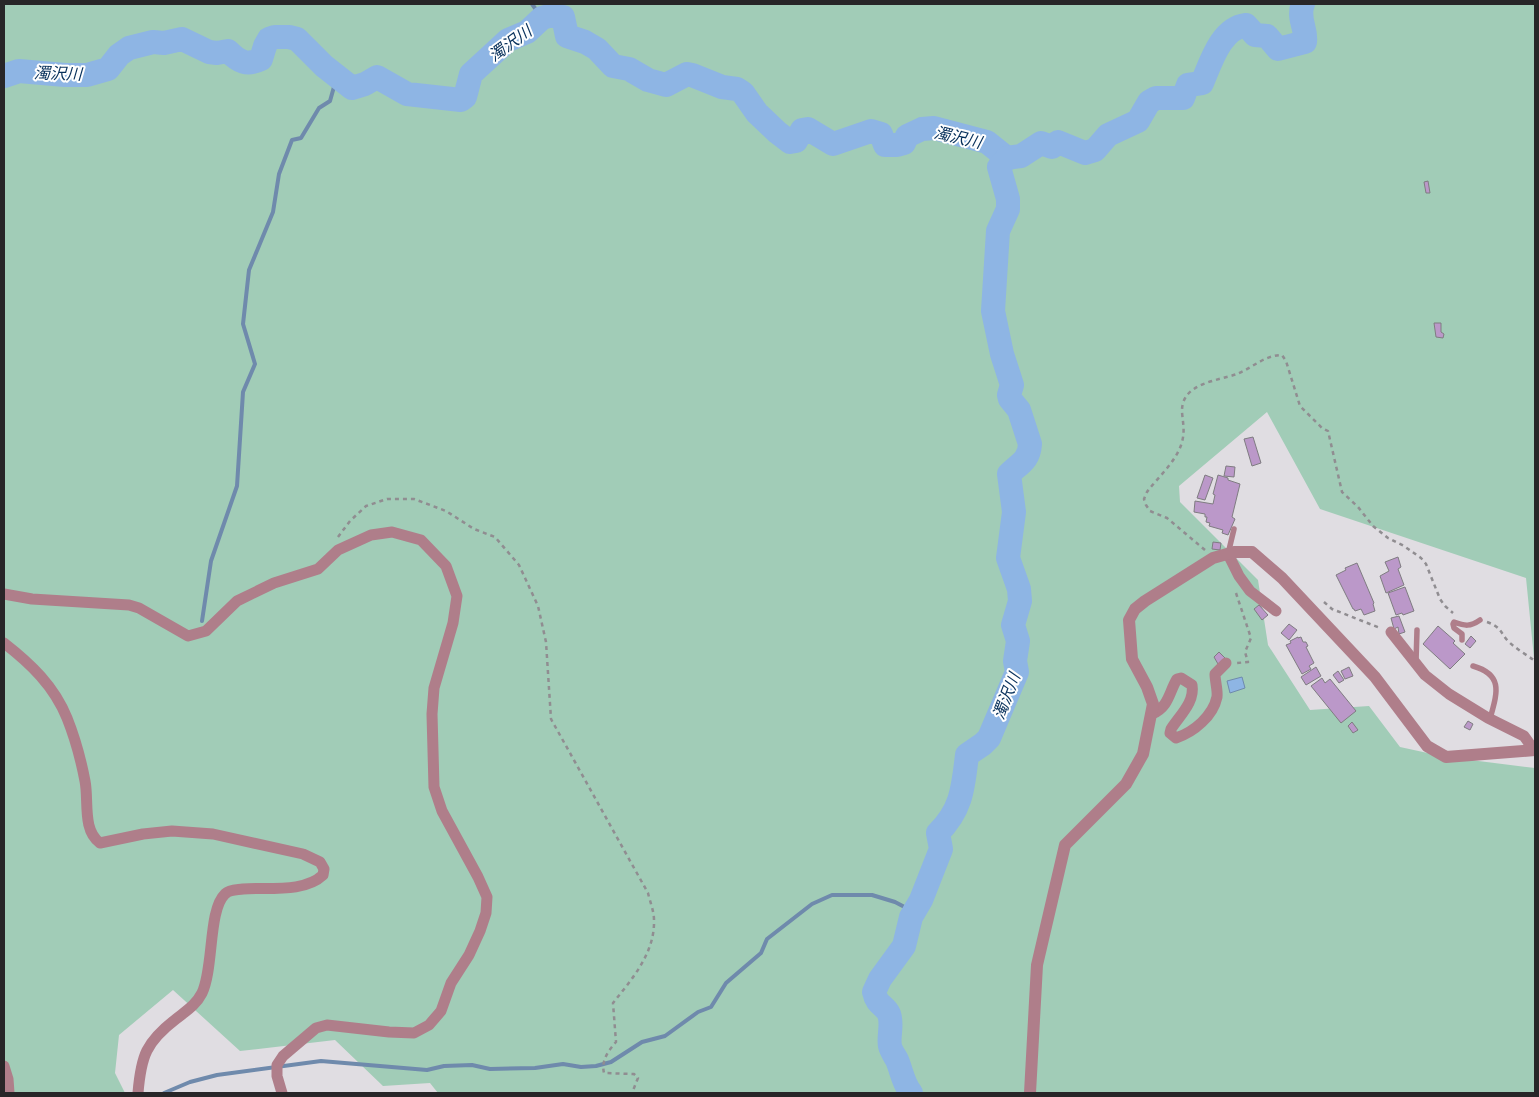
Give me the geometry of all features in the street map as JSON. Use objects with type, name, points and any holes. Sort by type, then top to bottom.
[{"type":"street","points":[[4,594],[32,599],[129,604],[188,636],[206,631],[237,601],[274,583],[318,569],[338,550],[371,535],[392,532],[422,540],[446,566],[457,596],[453,623],[434,688],[432,714],[434,787],[442,811],[487,897],[486,912],[469,955],[451,983],[441,1011],[430,1025],[414,1032],[389,1032],[327,1025],[316,1028],[283,1056],[277,1065],[277,1076],[282,1093]]},
{"type":"street","points":[[1030,1093],[1037,965],[1065,846],[1126,784],[1143,754],[1153,704],[1147,687],[1132,659],[1129,620],[1135,609],[1145,601],[1213,558],[1234,552],[1252,552],[1282,578],[1375,677],[1427,746],[1446,757],[1535,750]]},
{"type":"street","points":[[1228,554],[1250,591],[1276,610]]},
{"type":"street","points":[[1391,632],[1425,675],[1449,694],[1524,736],[1535,750]]},
{"type":"street","points":[[4,643],[27,661],[44,678],[53,690],[67,717],[79,753],[86,783],[88,817],[94,839],[100,843],[143,834],[172,831],[213,834],[303,854],[320,862],[324,869],[323,876],[316,882],[290,888],[231,890],[224,894],[217,909],[207,980],[202,992],[195,1005],[165,1027],[148,1047],[143,1060],[138,1093]]},
{"type":"street","points":[[1152,714],[1163,706],[1171,696],[1175,682],[1181,678],[1187,680],[1192,685],[1192,696],[1191,701],[1170,733],[1176,738],[1199,726],[1215,703],[1217,696],[1214,674],[1226,663]]},
{"type":"street","points":[[4,1066],[8,1079],[9,1093]]},
{"type":"lane","points":[[1228,554],[1234,529]]},
{"type":"lane","points":[[1462,640],[1462,634],[1452,624],[1454,622],[1465,626],[1472,626],[1480,620]]},
{"type":"lane","points":[[1416,630],[1416,664]]},
{"type":"lane","points":[[1473,666],[1485,670],[1494,681],[1495,698],[1490,718]]},
{"type":"path","points":[[1213,558],[1200,544],[1167,518],[1150,511],[1144,499],[1181,445],[1184,423],[1183,406],[1189,393],[1203,384],[1237,373],[1272,355],[1282,355],[1286,361],[1300,406],[1322,428],[1328,431],[1342,492],[1358,507],[1373,526],[1388,538],[1421,558],[1426,564],[1445,606],[1454,614]]},
{"type":"path","points":[[338,550],[338,536],[366,506],[387,499],[414,499],[446,511],[474,529],[495,537],[519,565],[538,606],[546,642],[551,718],[648,893],[654,920],[650,950],[613,1002],[616,1042],[606,1054],[603,1067],[604,1073],[634,1074],[638,1078],[632,1093]]},
{"type":"path","points":[[1226,663],[1248,662],[1245,652],[1251,638],[1236,595],[1234,575],[1236,570]]},
{"type":"path","points":[[1317,597],[1332,609],[1391,632]]},
{"type":"path","points":[[1480,620],[1495,625],[1508,640],[1535,661]]},
{"type":"green space","points":[[4,4],[1535,4],[1535,668],[1526,578],[1320,509],[1267,412],[1179,486],[1180,502],[1258,580],[1268,645],[1310,710],[1369,706],[1400,747],[1446,757],[1535,768],[1535,1093],[438,1093],[430,1083],[383,1086],[335,1040],[240,1051],[173,990],[119,1035],[115,1073],[125,1093],[4,1093]]},
{"type":"water","points":[[1242,677],[1245,688],[1230,693],[1227,681]]},
{"type":"building","points":[[1428,181],[1430,193],[1426,193],[1424,182]]},
{"type":"building","points":[[1434,323],[1441,323],[1441,332],[1444,334],[1443,338],[1436,337]]},
{"type":"building","points":[[1253,437],[1261,463],[1252,466],[1244,439]]},
{"type":"building","points":[[1226,466],[1235,467],[1234,477],[1224,476]]},
{"type":"building","points":[[1205,475],[1213,478],[1205,500],[1197,498]]},
{"type":"building","points":[[1218,475],[1240,484],[1232,517],[1235,519],[1228,535],[1222,533],[1223,530],[1209,526],[1210,523],[1206,522],[1207,517],[1205,517],[1205,514],[1194,512],[1195,501],[1213,504],[1215,495],[1213,494]]},
{"type":"building","points":[[1213,542],[1221,543],[1220,550],[1212,549]]},
{"type":"building","points":[[1398,557],[1401,567],[1398,569],[1404,585],[1386,593],[1380,576],[1389,571],[1385,562]]},
{"type":"building","points":[[1357,563],[1374,603],[1375,611],[1364,615],[1361,609],[1355,611],[1353,609],[1336,575],[1346,570],[1345,568]]},
{"type":"building","points":[[1405,587],[1414,611],[1403,615],[1402,613],[1396,615],[1388,593]]},
{"type":"building","points":[[1259,605],[1268,615],[1262,620],[1254,609]]},
{"type":"building","points":[[1399,616],[1405,632],[1399,634],[1398,627],[1394,629],[1391,618]]},
{"type":"building","points":[[1289,624],[1297,630],[1289,640],[1281,633]]},
{"type":"building","points":[[1438,626],[1455,641],[1453,643],[1465,654],[1450,669],[1423,644]]},
{"type":"building","points":[[1471,636],[1476,641],[1470,648],[1465,644]]},
{"type":"building","points":[[1301,637],[1303,642],[1306,642],[1308,646],[1306,647],[1314,663],[1309,666],[1311,669],[1302,674],[1286,645]]},
{"type":"building","points":[[1219,652],[1225,658],[1218,664],[1214,657]]},
{"type":"building","points":[[1316,667],[1321,676],[1306,685],[1301,677]]},
{"type":"building","points":[[1349,667],[1353,676],[1345,679],[1341,671]]},
{"type":"building","points":[[1338,671],[1344,680],[1339,683],[1333,675]]},
{"type":"building","points":[[1322,678],[1325,683],[1330,679],[1356,711],[1341,723],[1311,686]]},
{"type":"building","points":[[1468,721],[1473,724],[1470,730],[1464,727]]},
{"type":"building","points":[[1352,722],[1358,730],[1353,733],[1348,726]]},
{"type":"waterway","points":[[532,4],[542,18]]},
{"type":"waterway","name":"濁沢川","points":[[911,1093],[891,1048],[891,1022],[889,1014],[879,1003],[874,992],[880,979],[904,946],[911,917],[921,900],[941,849],[938,833],[952,815],[960,797],[967,755],[989,738],[1017,672],[1015,661],[1018,641],[1013,625],[1020,601],[1019,589],[1008,558],[1014,512],[1009,474],[1026,458],[1030,444],[1019,410],[1010,399],[1009,395],[1012,385],[1002,354],[993,311],[998,231],[1008,209],[1008,199],[999,167],[1007,158],[1021,156],[1041,143],[1052,147],[1058,142],[1085,153],[1095,150],[1108,135],[1138,121],[1149,102],[1156,98],[1183,98],[1188,85],[1202,83],[1218,47],[1223,39],[1237,27],[1246,25],[1255,35],[1267,36],[1278,49],[1305,42],[1301,14],[1303,4]]},
{"type":"waterway","name":"濁沢川","points":[[4,76],[19,71],[87,75],[108,69],[119,55],[129,48],[153,42],[164,43],[182,39],[209,52],[228,51],[243,62],[251,62],[261,59],[269,39],[289,37],[297,39],[324,66],[352,88],[365,84],[377,77],[407,94],[461,100],[465,97],[471,74],[508,40],[527,32],[542,18],[552,15],[563,17],[567,36],[585,42],[597,49],[613,66],[629,69],[648,80],[666,85],[687,74],[722,87],[737,89],[743,93],[757,113],[790,142],[796,141],[802,130],[808,129],[833,144],[871,131],[881,134],[885,145],[897,145],[904,143],[907,136],[922,129],[934,128],[987,142],[1007,158]]},
{"type":"waterway","points":[[202,621],[211,561],[237,486],[243,392],[255,364],[243,324],[249,270],[273,212],[279,174],[292,140],[301,138],[319,108],[330,101],[337,76]]},
{"type":"waterway","points":[[164,1093],[190,1082],[217,1075],[321,1061],[427,1070],[444,1066],[472,1065],[490,1069],[535,1068],[563,1064],[581,1067],[596,1066],[611,1062],[642,1042],[665,1036],[698,1012],[711,1007],[726,983],[761,953],[767,939],[812,904],[832,895],[872,895],[895,902],[914,912]]}]
